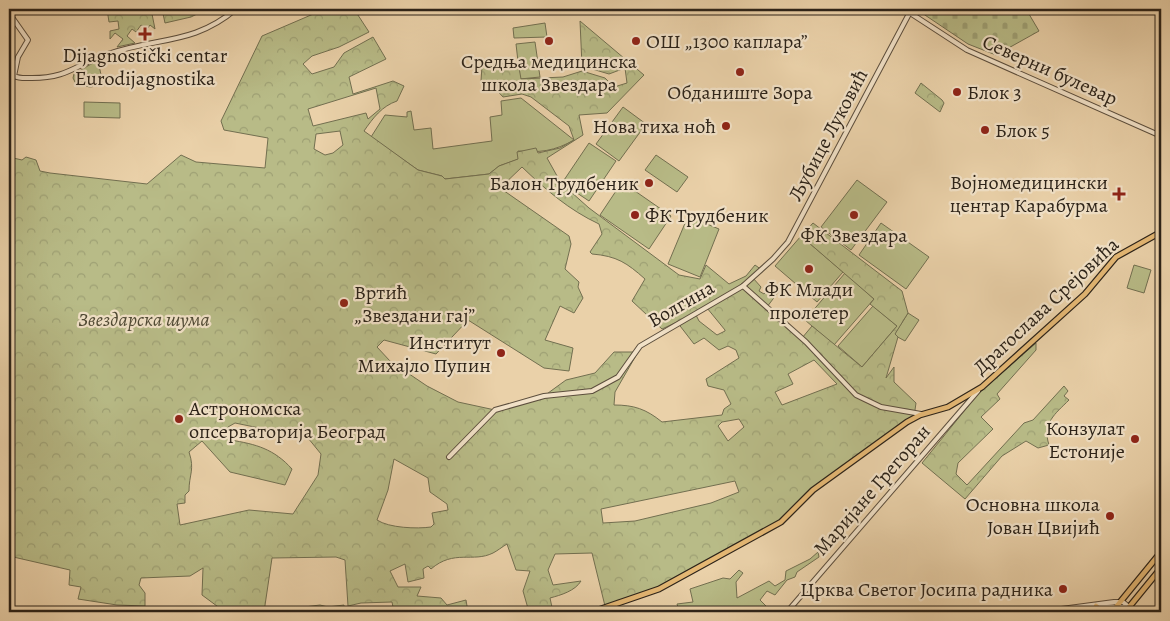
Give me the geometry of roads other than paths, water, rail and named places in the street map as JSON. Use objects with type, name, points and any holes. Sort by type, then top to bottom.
[{"type":"main road","name":"Драгослава Срејовића","points":[[592,612],[659,589],[781,522],[813,490],[857,457],[921,414],[948,407],[982,387],[1086,293],[1116,257],[1161,232]]},
{"type":"main road","points":[[1112,612],[1161,552]]},
{"type":"main road","points":[[1124,612],[1161,568]]},
{"type":"main road","points":[[1096,606],[1104,612]]},
{"type":"street","points":[[9,13],[28,40],[18,58],[14,76],[54,78],[67,74],[100,56],[198,33],[222,20],[236,9]]},
{"type":"street","name":"Северни булевар","points":[[904,9],[967,50],[1161,136]]},
{"type":"street","name":"Љубице Луковић","points":[[743,286],[773,259],[788,242],[910,12]]},
{"type":"street","name":"Волгина","points":[[449,457],[492,411],[544,396],[583,392],[598,388],[622,374],[636,350],[644,343],[743,286],[806,342],[856,395],[881,407],[921,414]]},
{"type":"street","name":"Маријане Грегоран","points":[[787,612],[982,387]]},
{"type":"street","points":[[1039,612],[1121,602],[1129,607]]},
{"type":"street","points":[[1078,606],[1129,607]]},
{"type":"place","name":"Dijagnostički centar Eurodijagnostika","points":[[145,34]]},
{"type":"place","name":"Средња медицинска школа Звездара","points":[[549,41]]},
{"type":"place","name":"ОШ „1300 каплара”","points":[[636,41]]},
{"type":"place","name":"Обданиште Зора","points":[[740,72]]},
{"type":"place","name":"Блок 3","points":[[957,92]]},
{"type":"place","name":"Нова тиха ноћ","points":[[726,126]]},
{"type":"place","name":"Блок 5","points":[[985,130]]},
{"type":"place","name":"Балон Трудбеник","points":[[649,183]]},
{"type":"place","name":"Војномедицински центар Карабурма","points":[[1119,194]]},
{"type":"place","name":"ФК Трудбеник","points":[[635,215]]},
{"type":"place","name":"ФК Звездара","points":[[854,215]]},
{"type":"place","name":"ФК Млади пролетер","points":[[809,269]]},
{"type":"place","name":"Вртић „Звездани гај”","points":[[344,303]]},
{"type":"place","name":"Институт Михајло Пупин","points":[[501,353]]},
{"type":"place","name":"Астрономска опсерваторија Београд","points":[[179,419]]},
{"type":"place","name":"Конзулат Естоније","points":[[1135,439]]},
{"type":"place","name":"Основна школа Јован Цвијић","points":[[1110,516]]},
{"type":"place","name":"Црква Светог Јосипа радника","points":[[1063,589]]},
{"type":"park label","name":"Звездарска шума","points":[[144,319]]}]
